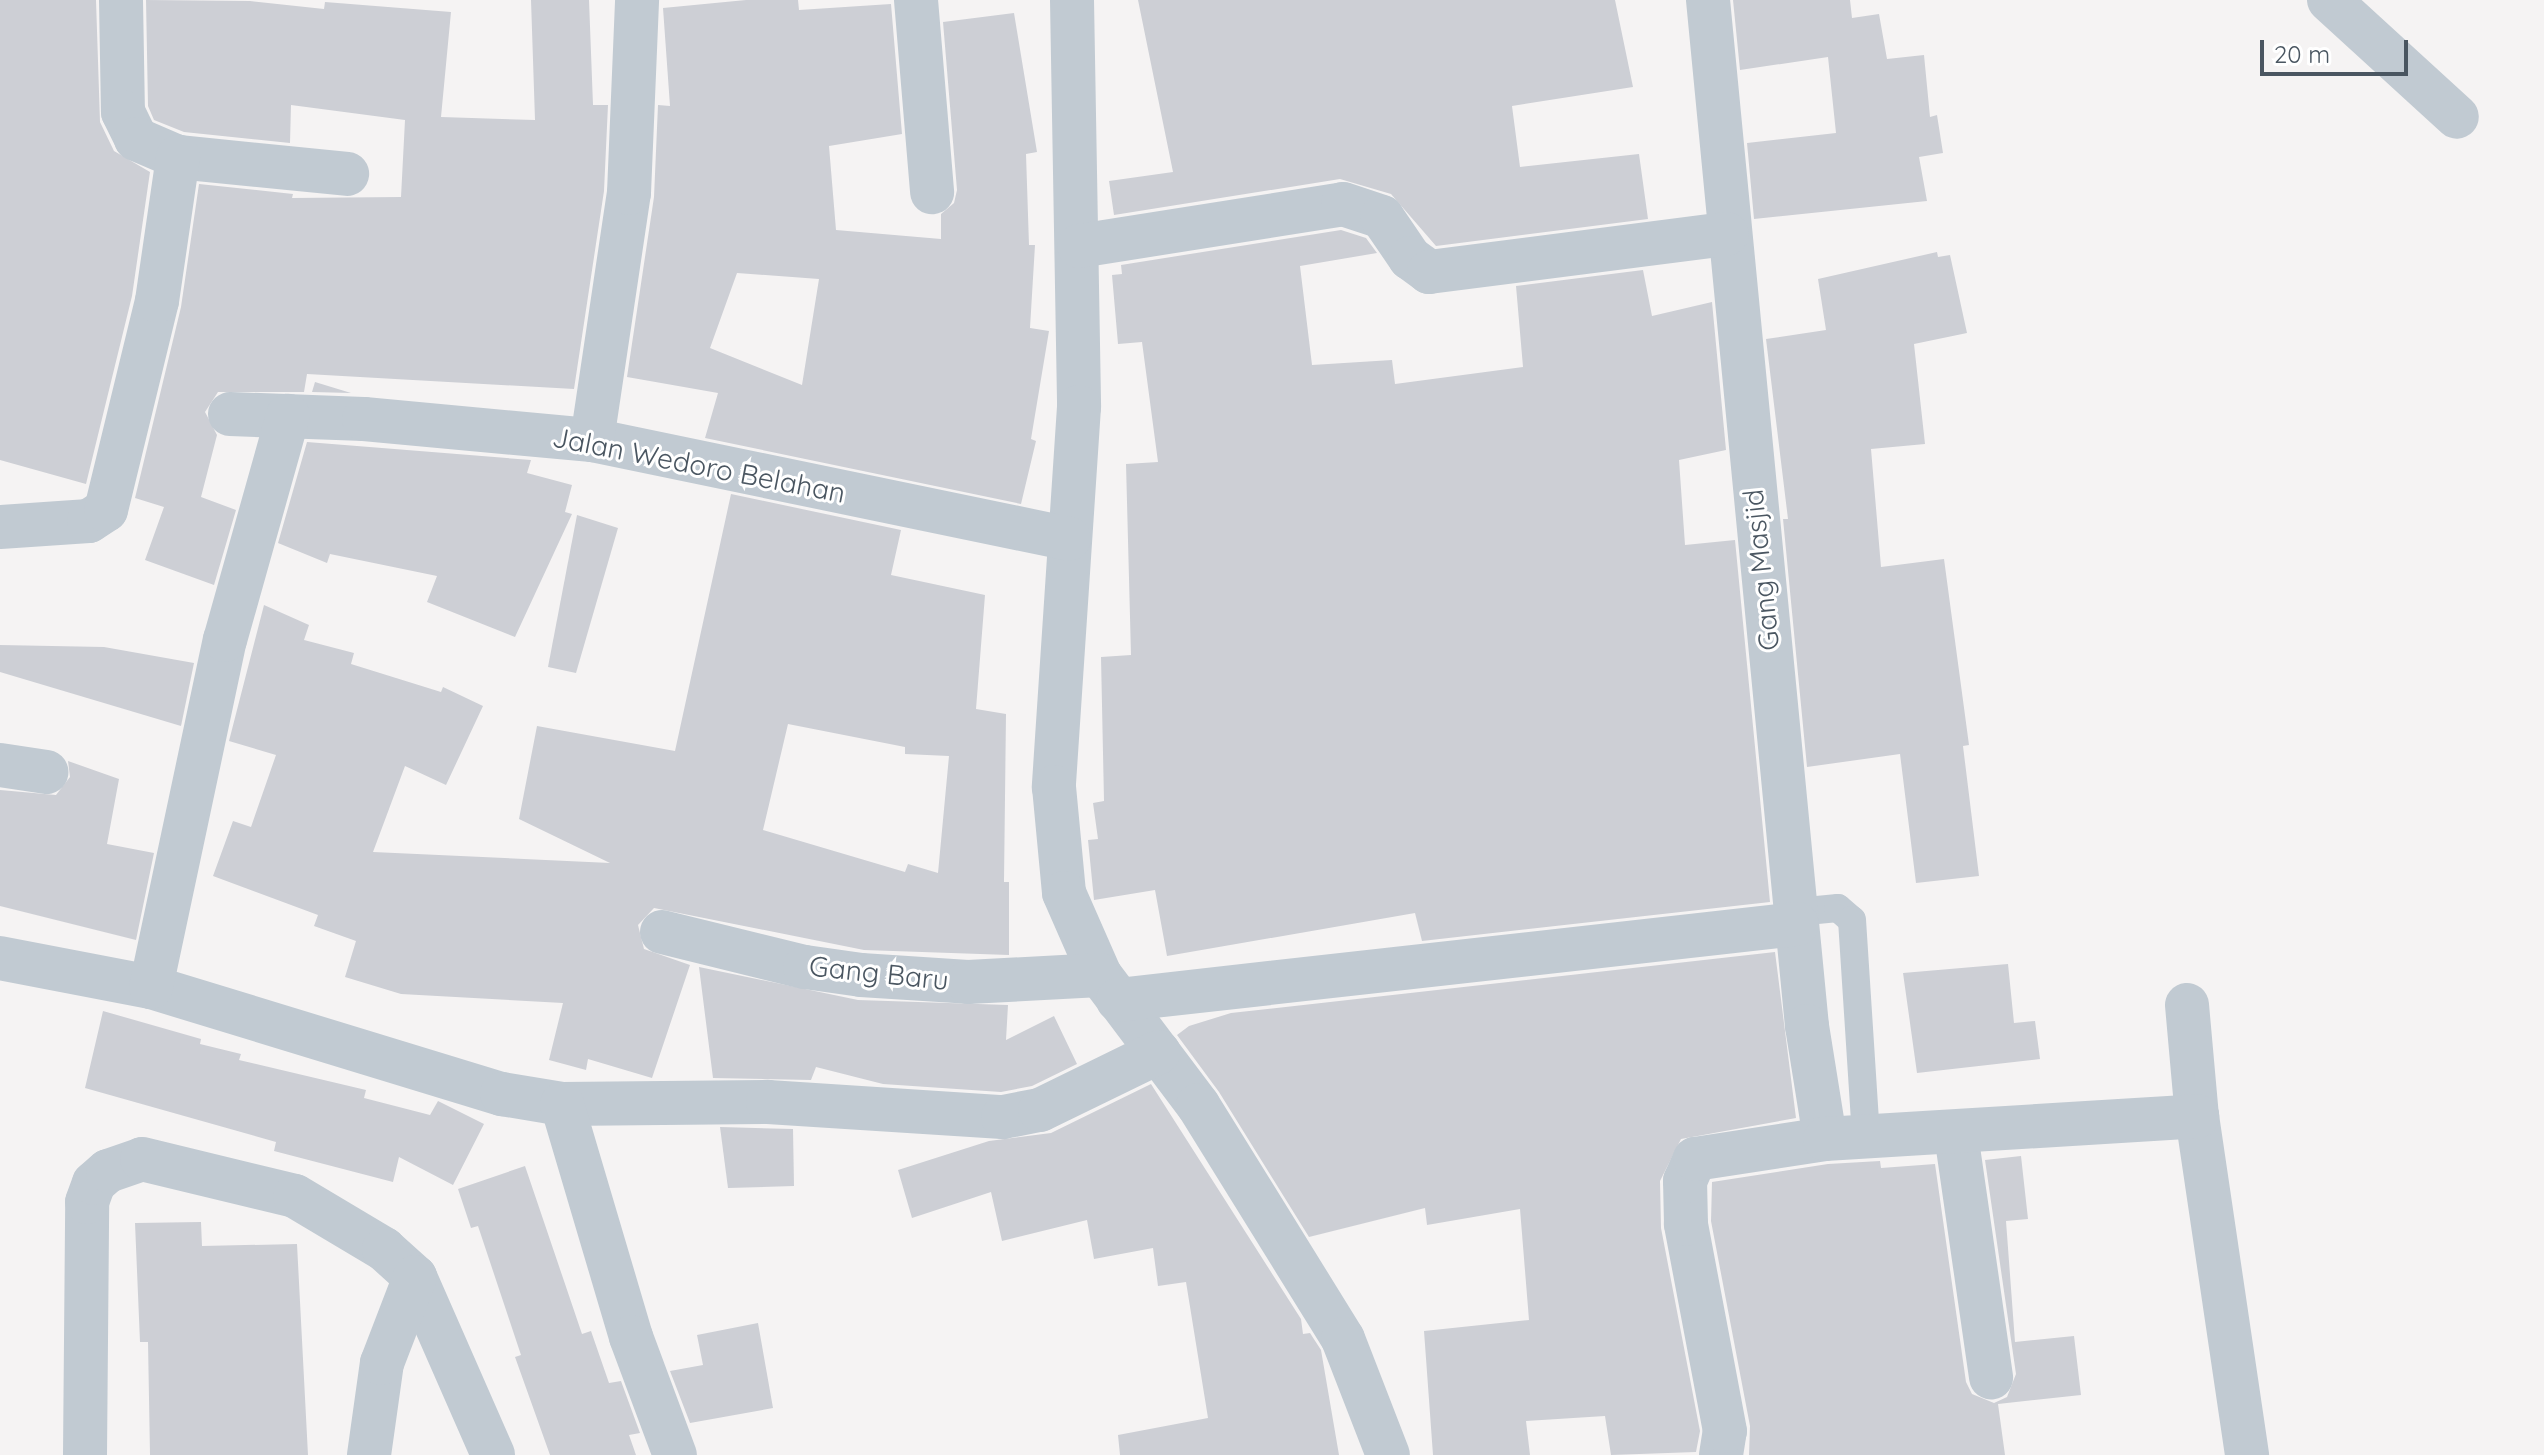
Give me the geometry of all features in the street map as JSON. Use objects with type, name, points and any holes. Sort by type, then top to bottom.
[{"type":"street","points":[[121,0],[119,73],[129,129],[143,145],[178,157],[347,174]]},
{"type":"street","points":[[592,440],[629,193],[637,0]]},
{"type":"street","points":[[916,0],[932,192]]},
{"type":"street","points":[[1072,0],[1079,246],[1079,407],[1054,787],[1057,853],[1075,929],[1109,987],[1198,1105],[1343,1339],[1388,1455]]},
{"type":"street","name":"Gang Masjid","points":[[1708,0],[1727,234],[1797,918],[1846,1139]]},
{"type":"street","points":[[2329,0],[2457,117]]},
{"type":"street","points":[[0,527],[89,521],[106,510],[157,301],[178,157]]},
{"type":"street","points":[[1079,246],[1343,204],[1382,217],[1410,258],[1429,272],[1727,234]]},
{"type":"street","name":"Jalan Wedoro Belahan","points":[[230,414],[592,440],[1069,539]]},
{"type":"street","points":[[151,987],[225,640],[288,416]]},
{"type":"street","points":[[0,765],[46,772]]},
{"type":"street","name":"Gang Baru","points":[[662,932],[805,967],[861,975],[1109,987],[1797,918]]},
{"type":"street","points":[[0,958],[151,987],[502,1094],[562,1104],[768,1102],[1003,1117],[1040,1110],[1159,1052]]},
{"type":"street","points":[[2187,1005],[2197,1116],[2247,1455]]},
{"type":"street","points":[[562,1104],[631,1337],[675,1455]]},
{"type":"street","points":[[1721,1455],[1726,1441],[1697,1307],[1685,1181],[1691,1164],[1705,1154],[1846,1139],[2197,1116]]},
{"type":"street","points":[[1956,1134],[1991,1378]]},
{"type":"street","points":[[85,1455],[87,1202],[94,1183],[124,1162],[142,1159],[295,1196],[384,1249],[415,1277],[493,1455]]},
{"type":"street","points":[[369,1455],[382,1363],[415,1277]]},
{"type":"building","points":[[0,0],[96,0],[100,122],[114,151],[150,172],[132,296],[86,484],[0,460]]},
{"type":"building","points":[[146,0],[250,1],[324,9],[325,2],[451,12],[441,117],[535,120],[531,0],[589,0],[593,105],[608,105],[604,191],[574,389],[307,374],[304,392],[218,392],[205,412],[217,435],[201,497],[236,510],[214,585],[145,560],[164,507],[135,498],[181,307],[199,184],[293,194],[292,198],[401,197],[405,120],[291,105],[290,143],[184,132],[154,120],[148,106]]},
{"type":"building","points":[[746,0],[798,0],[799,10],[891,4],[902,134],[829,146],[836,230],[941,239],[941,214],[954,203],[957,190],[943,22],[1014,13],[1037,152],[1026,154],[1029,245],[1035,245],[1030,328],[1049,331],[1031,439],[1036,441],[1021,504],[705,438],[718,393],[627,377],[654,197],[658,105],[670,106],[663,8]],"holes":[[[737,273],[819,279],[802,385],[710,348]]]},
{"type":"building","points":[[1138,0],[1615,0],[1633,87],[1512,106],[1520,167],[1639,154],[1648,219],[1436,246],[1391,194],[1340,179],[1114,215],[1109,181],[1173,172]]},
{"type":"building","points":[[1733,0],[1850,0],[1852,18],[1879,14],[1887,59],[1924,55],[1930,117],[1937,115],[1943,153],[1919,157],[1927,201],[1754,219],[1747,143],[1836,133],[1828,57],[1740,70]]},
{"type":"building","points":[[1341,230],[1366,238],[1377,253],[1300,266],[1312,365],[1392,360],[1395,384],[1523,367],[1516,286],[1643,270],[1652,316],[1712,302],[1726,450],[1679,460],[1685,545],[1735,540],[1770,902],[1422,941],[1415,913],[1167,956],[1155,890],[1094,900],[1088,840],[1098,839],[1093,803],[1104,801],[1101,657],[1131,655],[1126,464],[1158,462],[1142,342],[1118,344],[1112,275],[1122,274],[1121,265]]},
{"type":"building","points":[[1937,252],[1938,257],[1950,255],[1967,333],[1914,344],[1925,444],[1871,449],[1881,567],[1944,559],[1969,745],[1963,746],[1979,876],[1916,883],[1900,754],[1807,767],[1783,519],[1788,519],[1766,339],[1826,330],[1818,279]]},
{"type":"building","points":[[315,382],[351,393],[312,392]]},
{"type":"building","points":[[307,442],[531,460],[527,473],[572,485],[565,512],[572,514],[515,637],[427,602],[437,576],[330,554],[327,563],[278,543]]},
{"type":"building","points":[[731,494],[901,530],[891,575],[985,595],[976,709],[1006,714],[1004,882],[1009,882],[1009,955],[864,950],[654,908],[638,925],[644,949],[690,965],[652,1078],[588,1059],[586,1070],[549,1060],[563,1003],[401,994],[345,977],[356,941],[314,926],[318,915],[213,876],[233,821],[251,827],[276,755],[229,741],[264,605],[309,625],[304,640],[354,653],[351,664],[441,692],[443,687],[483,706],[446,785],[405,766],[373,852],[610,863],[519,819],[537,726],[675,751]],"holes":[[[788,724],[905,747],[905,754],[949,756],[938,873],[908,864],[905,872],[763,830]]]},
{"type":"building","points":[[577,515],[618,528],[576,673],[548,667]]},
{"type":"building","points":[[0,645],[104,647],[194,663],[181,726],[0,672]]},
{"type":"building","points":[[68,761],[119,779],[107,844],[154,853],[136,940],[0,906],[0,790],[56,795],[70,777]]},
{"type":"building","points":[[1775,952],[1796,1118],[1681,1139],[1660,1181],[1661,1228],[1700,1431],[1696,1452],[1611,1455],[1605,1416],[1526,1421],[1530,1455],[1433,1455],[1424,1331],[1529,1320],[1520,1209],[1427,1225],[1425,1208],[1309,1237],[1219,1092],[1177,1035],[1189,1026],[1231,1013]]},
{"type":"building","points":[[2008,964],[2014,1023],[2035,1021],[2040,1059],[1917,1073],[1903,973]]},
{"type":"building","points":[[699,967],[858,1000],[1008,1005],[1006,1040],[1054,1016],[1077,1064],[1032,1086],[1001,1092],[883,1084],[816,1067],[811,1080],[713,1078]]},
{"type":"building","points":[[103,1011],[201,1039],[200,1044],[241,1054],[239,1060],[366,1090],[364,1098],[430,1115],[438,1101],[484,1124],[453,1185],[399,1157],[393,1182],[274,1151],[276,1142],[85,1088]]},
{"type":"building","points":[[1151,1084],[1301,1319],[1303,1334],[1310,1333],[1321,1350],[1339,1455],[1120,1455],[1118,1435],[1208,1418],[1186,1282],[1158,1286],[1153,1248],[1094,1259],[1087,1220],[1002,1241],[991,1192],[912,1218],[898,1170],[989,1141],[1051,1133]]},
{"type":"building","points":[[720,1127],[793,1129],[794,1186],[728,1188]]},
{"type":"building","points":[[2021,1156],[2028,1219],[2006,1221],[2015,1342],[2074,1336],[2081,1395],[1998,1404],[2005,1455],[1749,1455],[1750,1426],[1711,1221],[1712,1182],[1828,1164],[1880,1161],[1881,1168],[1935,1164],[1966,1382],[1972,1394],[1994,1403],[2007,1397],[2016,1374],[1985,1160]]},
{"type":"building","points":[[525,1166],[582,1334],[591,1331],[609,1383],[621,1381],[640,1433],[629,1435],[636,1455],[550,1455],[515,1357],[521,1355],[478,1226],[471,1228],[458,1189]]},
{"type":"building","points":[[201,1222],[202,1246],[297,1244],[308,1455],[150,1455],[148,1342],[140,1342],[135,1223]]},
{"type":"building","points":[[758,1323],[773,1408],[690,1423],[670,1371],[703,1365],[697,1335]]}]
